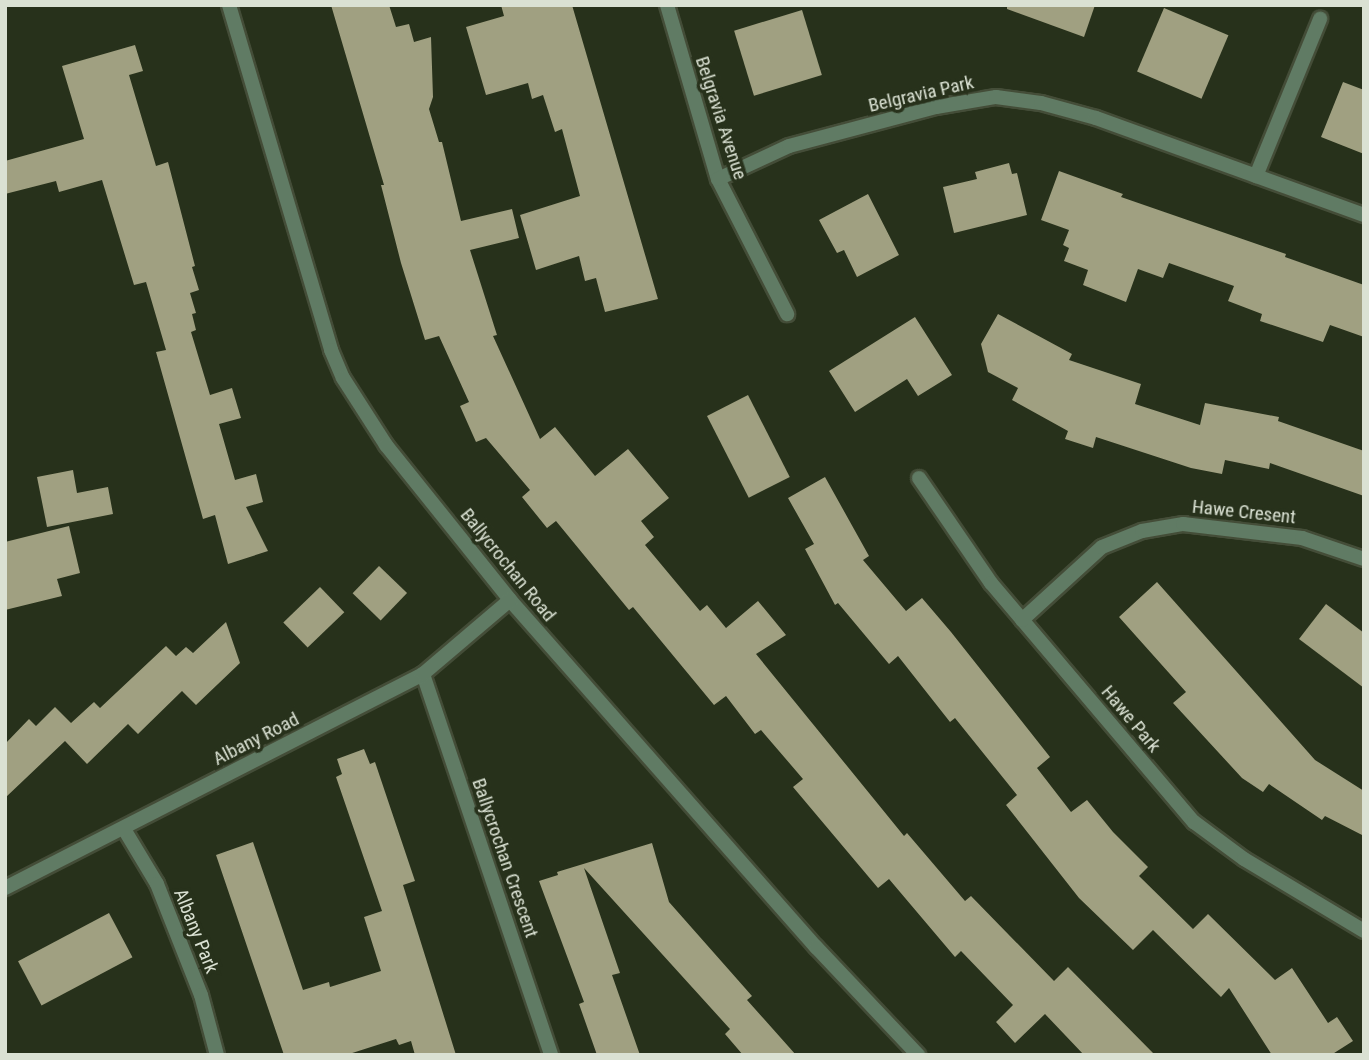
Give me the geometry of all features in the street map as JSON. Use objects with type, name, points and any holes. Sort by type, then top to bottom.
[{"type":"street","name":"Ballycrochan Road","points":[[229,5],[331,350],[343,378],[386,445],[510,600],[679,795],[918,1055]]},
{"type":"street","name":"Belgravia Avenue","points":[[667,5],[718,180],[787,314]]},
{"type":"street","points":[[1256,176],[1320,19]]},
{"type":"street","name":"Belgravia Park","points":[[718,180],[789,146],[936,107],[996,97],[1041,103],[1096,118],[1364,215]]},
{"type":"street","name":"Hawe Park","points":[[919,478],[991,583],[1194,822],[1244,859],[1364,931]]},
{"type":"street","name":"Hawe Cresent","points":[[1022,620],[1102,547],[1142,530],[1183,524],[1302,538],[1364,559]]},
{"type":"street","name":"Albany Road","points":[[5,888],[423,674],[510,600]]},
{"type":"street","name":"Ballycrochan Crescent","points":[[423,674],[551,1055]]},
{"type":"street","name":"Albany Park","points":[[124,829],[135,843],[157,884],[201,995],[217,1055]]},
{"type":"building","points":[[331,5],[389,5],[396,27],[409,24],[414,42],[431,37],[433,97],[429,109],[439,142],[442,142],[461,221],[512,209],[519,238],[470,250],[497,335],[493,336],[540,439],[555,427],[595,476],[628,449],[669,498],[641,521],[654,537],[645,545],[700,611],[707,605],[726,628],[758,601],[786,635],[756,654],[904,836],[907,833],[965,901],[971,896],[1054,981],[1068,967],[1155,1055],[1084,1055],[1045,1014],[1015,1043],[996,1022],[1013,1005],[961,951],[955,957],[889,879],[878,888],[793,787],[803,779],[761,730],[755,734],[726,696],[714,705],[633,607],[629,610],[556,521],[547,528],[522,497],[530,490],[486,438],[476,442],[460,406],[469,402],[439,336],[425,340],[401,263],[381,185],[384,185]]},
{"type":"building","points":[[501,5],[572,5],[658,299],[605,312],[596,278],[585,281],[579,256],[536,270],[520,215],[580,196],[562,129],[555,132],[543,95],[532,99],[528,83],[486,95],[466,27],[504,16]]},
{"type":"building","points":[[1007,5],[1095,5],[1084,37],[1007,9]]},
{"type":"building","points":[[1164,8],[1228,35],[1201,99],[1137,72]]},
{"type":"building","points":[[802,10],[822,75],[754,96],[734,31]]},
{"type":"building","points":[[135,45],[143,71],[129,75],[156,166],[168,162],[195,266],[192,267],[199,290],[190,293],[196,313],[192,314],[196,330],[191,332],[210,395],[232,388],[241,418],[219,424],[235,480],[256,474],[263,502],[246,507],[268,551],[228,564],[215,515],[203,519],[156,352],[166,350],[146,282],[134,285],[102,180],[59,192],[56,181],[5,194],[5,161],[84,139],[62,66]]},
{"type":"building","points":[[1343,82],[1364,90],[1364,154],[1321,137]]},
{"type":"building","points":[[1009,163],[1012,174],[1017,173],[1027,215],[954,233],[943,187],[977,179],[975,172]]},
{"type":"building","points":[[1059,171],[1123,194],[1121,197],[1286,254],[1285,257],[1364,285],[1364,337],[1330,325],[1323,342],[1260,321],[1262,314],[1228,301],[1234,286],[1169,263],[1163,278],[1138,269],[1126,302],[1083,285],[1088,270],[1064,261],[1069,248],[1063,245],[1069,230],[1041,220]]},
{"type":"building","points":[[868,194],[899,255],[857,277],[844,250],[837,253],[819,220]]},
{"type":"building","points":[[998,314],[1072,354],[1069,360],[1141,384],[1135,404],[1200,425],[1205,403],[1279,417],[1278,421],[1364,451],[1364,496],[1270,463],[1269,469],[1225,460],[1222,474],[1191,468],[1096,437],[1093,448],[1065,439],[1068,431],[1012,400],[1018,388],[988,372],[981,344]]},
{"type":"building","points":[[915,317],[952,375],[918,396],[907,379],[855,412],[829,371]]},
{"type":"building","points":[[748,395],[790,477],[749,498],[707,416]]},
{"type":"building","points":[[73,470],[77,493],[108,487],[113,514],[47,527],[37,477]]},
{"type":"building","points":[[825,477],[869,556],[863,560],[906,611],[922,598],[951,632],[1050,757],[1037,768],[1071,812],[1087,800],[1113,832],[1148,867],[1139,876],[1193,929],[1208,914],[1275,980],[1292,968],[1328,1023],[1337,1017],[1353,1041],[1331,1055],[1272,1055],[1229,988],[1221,997],[1153,930],[1133,950],[1079,898],[1006,805],[1017,795],[955,718],[950,722],[898,656],[889,664],[838,603],[835,605],[805,549],[814,544],[788,498]]},
{"type":"building","points":[[69,526],[80,573],[57,579],[62,596],[5,610],[5,542]]},
{"type":"building","points":[[379,566],[407,593],[381,620],[353,593]]},
{"type":"building","points":[[1157,582],[1315,760],[1364,791],[1364,836],[1325,816],[1322,820],[1269,784],[1263,792],[1242,778],[1173,703],[1186,692],[1119,617]]},
{"type":"building","points":[[320,587],[344,612],[308,648],[283,622]]},
{"type":"building","points":[[1326,604],[1364,633],[1364,688],[1299,639]]},
{"type":"building","points":[[226,622],[240,663],[196,705],[182,691],[138,734],[128,724],[87,764],[65,741],[5,798],[5,744],[29,719],[36,726],[55,707],[71,723],[94,702],[100,708],[166,646],[176,656],[186,647],[193,653]]},
{"type":"building","points":[[364,749],[370,764],[375,762],[415,881],[403,885],[456,1055],[415,1055],[411,1041],[399,1045],[396,1039],[346,1055],[284,1055],[216,855],[253,842],[303,990],[329,982],[330,987],[381,971],[364,917],[382,911],[336,777],[342,774],[337,759]]},
{"type":"building","points":[[652,843],[669,902],[752,996],[747,1000],[796,1055],[743,1055],[725,1034],[730,1029],[584,868],[620,973],[612,975],[640,1055],[597,1055],[579,1004],[584,1002],[539,881],[558,875],[557,872]]},
{"type":"building","points":[[109,913],[132,957],[42,1006],[18,961]]}]
